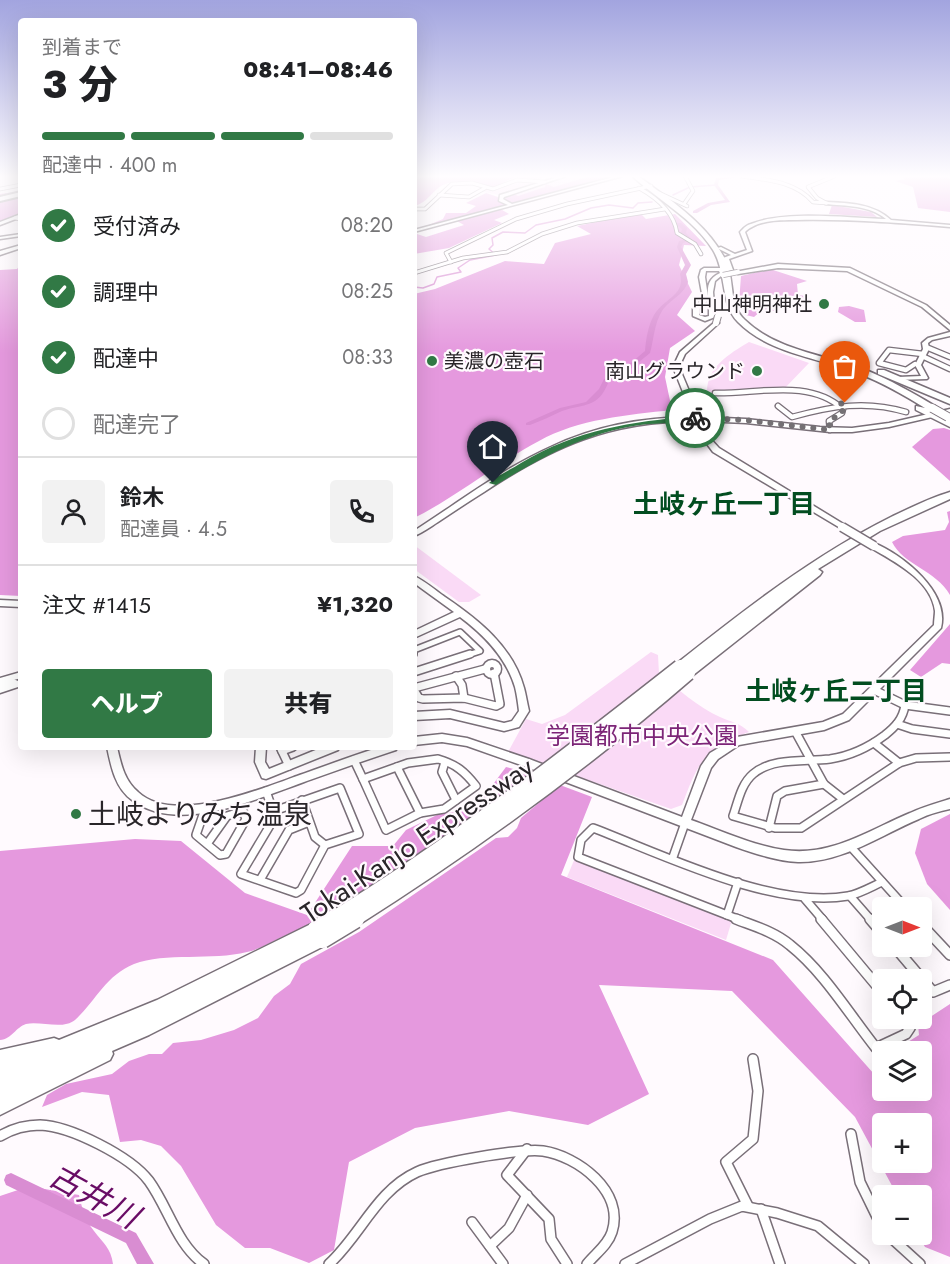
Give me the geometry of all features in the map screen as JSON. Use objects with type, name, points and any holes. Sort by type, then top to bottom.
[{"type":"highway","points":[[702,235],[717,249],[725,269],[731,308],[737,316],[760,334],[770,341],[876,383],[932,411],[950,416]]},
{"type":"highway","points":[[703,235],[717,249],[730,272],[734,303],[742,316],[768,336],[869,372],[932,411]]},
{"type":"highway","points":[[796,347],[898,379],[950,402]]},
{"type":"highway","name":"Tokai-Kanjo Expressway","points":[[0,1073],[78,1043],[163,1006],[320,934],[396,893],[602,746],[684,670],[767,598],[823,558],[891,520],[950,495]]},
{"type":"highway","name":"Tokai-Kanjo Expressway","points":[[684,670],[832,561],[881,533],[950,502]]},
{"type":"highway","name":"Tokai-Kanjo Expressway","points":[[0,1088],[143,1029],[269,967],[320,934]]},
{"type":"highway","points":[[0,1106],[164,1024],[269,967]]},
{"type":"highway","points":[[0,1059],[78,1043]]},
{"type":"street","points":[[0,238],[18,235]]},
{"type":"street","points":[[451,262],[446,253],[481,235]]},
{"type":"street","points":[[417,272],[451,262],[507,252],[540,235]]},
{"type":"street","points":[[680,235],[695,244],[701,254]]},
{"type":"street","points":[[730,272],[726,258],[750,251],[745,235]]},
{"type":"street","points":[[0,252],[18,247]]},
{"type":"street","points":[[717,249],[738,255]]},
{"type":"street","points":[[716,320],[698,319],[692,312],[704,300],[701,271],[720,266],[717,249]]},
{"type":"street","points":[[711,281],[730,272],[778,266],[813,266],[854,270],[932,311],[950,328]]},
{"type":"street","points":[[711,281],[712,317],[705,319],[696,316],[696,309],[706,299],[702,277],[704,270],[717,268],[724,272],[729,294]]},
{"type":"street","points":[[679,372],[687,352],[712,332],[721,320],[714,280],[730,272]]},
{"type":"street","points":[[711,281],[716,320]]},
{"type":"street","points":[[673,857],[706,766],[714,756],[737,741],[824,726],[846,717],[938,626],[943,609],[939,596],[929,583],[874,546],[716,450],[704,436],[677,363],[682,353],[716,320]]},
{"type":"street","points":[[898,379],[925,378],[918,367],[925,343],[930,339],[950,334]]},
{"type":"street","points":[[915,364],[906,370],[879,363],[890,350],[924,352],[950,357]]},
{"type":"street","points":[[924,352],[950,369]]},
{"type":"street","points":[[715,393],[806,390],[822,393],[839,404],[843,411],[829,421],[830,428]]},
{"type":"street","points":[[778,406],[792,417],[839,404],[869,404],[906,412]]},
{"type":"street","points":[[417,527],[535,453],[570,437],[622,422],[696,417],[830,428],[872,428],[932,411],[950,416]]},
{"type":"street","points":[[417,532],[534,458],[566,442],[630,424],[696,417]]},
{"type":"street","points":[[417,581],[496,642],[511,664],[524,711],[515,724],[504,727],[450,714],[417,716]]},
{"type":"street","points":[[0,603],[18,604]]},
{"type":"street","points":[[417,634],[460,614]]},
{"type":"street","points":[[417,649],[460,632],[480,651],[417,671]]},
{"type":"street","points":[[417,688],[485,669],[490,664],[496,670],[500,704],[496,706],[464,698],[423,699],[417,694]]},
{"type":"street","points":[[496,670],[511,664]]},
{"type":"street","points":[[456,676],[462,685],[464,698]]},
{"type":"street","points":[[874,690],[905,705],[950,711]]},
{"type":"street","points":[[905,705],[897,724],[874,743],[849,754],[765,767],[754,773],[744,784],[734,816],[785,831],[801,828],[899,763],[916,758],[950,757]]},
{"type":"street","points":[[897,724],[912,729],[950,734]]},
{"type":"street","points":[[795,731],[824,784],[843,799]]},
{"type":"street","points":[[417,741],[442,738],[467,742],[685,823],[770,852],[795,856],[815,856],[850,846],[922,811],[950,804]]},
{"type":"street","points":[[874,743],[899,763]]},
{"type":"street","points":[[113,750],[120,778],[141,799],[165,809],[205,808],[266,791],[383,750]]},
{"type":"street","points":[[261,750],[260,762],[266,775],[327,750]]},
{"type":"street","points":[[281,750],[289,766]]},
{"type":"street","points":[[354,760],[362,779],[386,830],[420,813],[444,809],[476,786],[467,771],[424,757],[362,779]]},
{"type":"street","points":[[445,762],[442,772],[456,800]]},
{"type":"street","points":[[397,767],[420,813]]},
{"type":"street","points":[[769,828],[777,796],[785,791],[824,784]]},
{"type":"street","points":[[266,791],[275,818],[241,874],[296,893],[301,890],[324,845],[358,834],[340,788],[274,811]]},
{"type":"street","points":[[302,800],[315,837],[324,845]]},
{"type":"street","points":[[205,808],[196,835],[220,855],[226,854],[242,830],[246,819],[243,811],[226,816],[207,844]]},
{"type":"street","points":[[260,880],[289,830],[309,822]]},
{"type":"street","points":[[882,882],[850,896],[805,899],[767,892],[593,828],[587,830],[578,847],[578,857],[727,915],[773,934],[789,944],[805,959],[876,1048],[906,1034],[909,1029]]},
{"type":"street","points":[[850,846],[896,897]]},
{"type":"street","points":[[727,915],[738,882]]},
{"type":"street","points":[[850,896],[872,921]]},
{"type":"street","points":[[805,899],[872,980]]},
{"type":"street","points":[[932,936],[950,955]]},
{"type":"street","points":[[903,957],[933,992],[950,985]]},
{"type":"street","points":[[748,1206],[726,1162],[753,1139],[758,1091],[753,1059]]},
{"type":"street","points":[[0,1136],[30,1125],[54,1127],[106,1149],[145,1176],[191,1255],[204,1264]]},
{"type":"street","points":[[851,1134],[853,1163],[872,1213]]},
{"type":"street","points":[[527,1149],[507,1175],[549,1219],[551,1239],[567,1264]]},
{"type":"street","points":[[329,1264],[339,1256],[379,1199],[417,1172],[527,1149],[543,1149],[566,1156],[588,1171],[607,1193],[614,1215],[612,1233],[591,1262]]},
{"type":"street","points":[[490,1246],[509,1228],[526,1195]]},
{"type":"street","points":[[625,1264],[710,1219],[748,1206],[818,1226],[864,1264]]},
{"type":"street","points":[[761,1209],[780,1264]]},
{"type":"street","points":[[472,1222],[503,1264]]},
{"type":"street","points":[[899,1245],[920,1264]]},
{"type":"green space","name":"南山グラウンド","points":[[749,342],[809,363],[784,389],[707,392],[711,375],[720,362]]},
{"type":"green space","points":[[417,547],[481,595],[469,602],[459,602],[417,571]]},
{"type":"green space","name":"学園都市中央公園","points":[[651,652],[658,655],[659,674],[704,708],[749,732],[712,751],[698,768],[682,805],[671,809],[508,752],[526,719],[542,724],[565,715]]},
{"type":"green space","points":[[575,858],[732,920],[726,940],[567,877]]},
{"type":"shaded area","points":[[417,235],[426,237],[477,235],[449,248],[417,253]]},
{"type":"shaded area","points":[[587,235],[695,235],[706,246],[684,245],[679,265],[692,292],[677,315],[695,331],[670,348],[665,377],[672,410],[604,419],[554,434],[523,450],[417,516],[417,293],[435,289],[505,261],[544,264],[555,243]]},
{"type":"shaded area","points":[[17,269],[18,596],[0,595],[0,270]]},
{"type":"shaded area","points":[[770,269],[807,281],[797,284],[798,295],[805,296],[804,301],[769,294],[774,311],[762,310],[754,317],[746,315],[739,303],[741,276]]},
{"type":"shaded area","points":[[849,306],[864,310],[866,322],[855,322],[838,312],[839,307]]},
{"type":"shaded area","points":[[933,429],[950,430],[950,481],[912,447]]},
{"type":"shaded area","points":[[950,511],[950,595],[937,579],[904,556],[892,542],[903,536],[945,530],[949,522],[947,512]]},
{"type":"shaded area","points":[[950,624],[950,664],[942,663],[921,677],[910,670]]},
{"type":"shaded area","points":[[506,767],[532,774],[478,813],[318,919],[251,951],[233,955],[160,958],[134,964],[108,982],[82,1013],[70,1023],[26,1024],[8,1038],[0,1040],[0,851],[135,839],[181,841],[245,893],[307,915],[352,846],[393,846],[406,830],[439,814],[455,812],[491,787]]},
{"type":"shaded area","points":[[560,785],[592,797],[561,875],[773,960],[872,1072],[872,1101],[932,1101],[932,1041],[909,1041],[919,1035],[918,1029],[932,1029],[932,1016],[950,1004],[950,1257],[924,1245],[932,1245],[932,1185],[892,1185],[885,1173],[932,1173],[932,1113],[872,1113],[872,1149],[855,1117],[732,991],[599,985],[649,1094],[588,1125],[509,1111],[415,1128],[349,1162],[334,1250],[309,1263],[270,1248],[245,1248],[216,1225],[181,1166],[161,1146],[141,1140],[120,1142],[109,1095],[82,1092],[42,1107],[47,1095],[66,1084],[112,1074],[129,1061],[149,1054],[162,1054],[173,1043],[201,1040],[234,1030],[258,1018],[274,996],[290,984],[301,964],[359,932],[496,838],[508,837],[517,828],[521,818]]},
{"type":"shaded area","points":[[950,814],[950,910],[927,884],[915,853],[921,829]]},
{"type":"shaded area","points":[[39,1188],[79,1195],[86,1218],[108,1250],[113,1264],[0,1264],[0,1196],[21,1189]]},
{"type":"waterway","points":[[417,287],[423,288],[434,284],[437,277],[461,272],[458,268],[470,260],[496,255],[489,249],[493,245],[492,238],[498,235]]},
{"type":"waterway","points":[[528,424],[562,409],[588,403],[602,390],[606,380],[620,375],[648,352],[651,333],[658,313],[684,286],[683,274],[688,265],[679,247],[681,242],[690,240],[685,235]]},
{"type":"waterway","name":"古井川","points":[[11,1180],[131,1238],[146,1264]]},
{"type":"way so far","points":[[695,418],[744,420],[830,430],[829,421],[842,413],[843,409],[839,404],[845,403]]},
{"type":"place","name":"中山神明神社","points":[[824,304]]},
{"type":"place","name":"美濃の壺石","points":[[432,361]]},
{"type":"place","name":"南山グラウンド","points":[[757,371]]},
{"type":"place","name":"土岐よりみち温泉","points":[[76,814]]},
{"type":"district","name":"土岐ヶ丘一丁目","points":[[724,504]]},
{"type":"district","name":"土岐ヶ丘二丁目","points":[[836,691]]},
{"type":"route","points":[[493,483],[534,458],[566,442],[589,434],[630,424],[695,418]]}]
